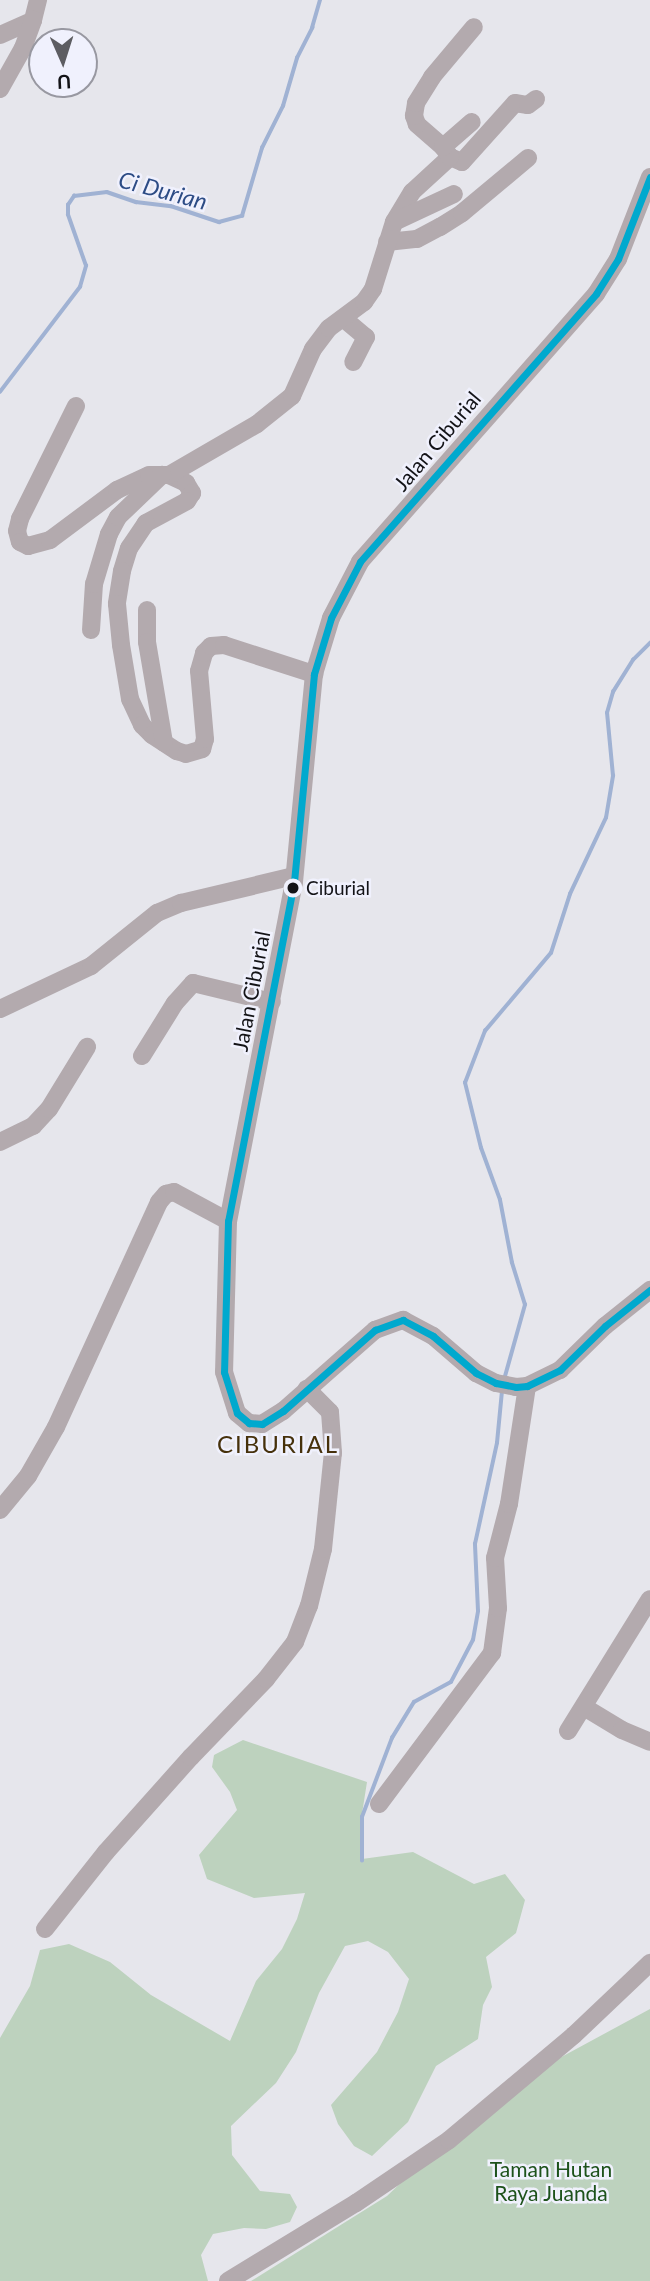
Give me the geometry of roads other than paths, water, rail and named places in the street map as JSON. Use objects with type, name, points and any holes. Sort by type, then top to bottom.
[{"type":"street","points":[[0,89],[23,48],[38,0]]},
{"type":"street","points":[[0,35],[33,20]]},
{"type":"street","points":[[474,27],[432,77],[416,103],[414,116],[417,124],[462,162],[515,103],[528,105],[536,99]]},
{"type":"street","points":[[91,630],[94,584],[109,534],[118,517],[166,475],[257,424],[292,396],[313,349],[329,328],[364,302],[373,289],[394,222],[412,192],[472,122]]},
{"type":"street","points":[[387,242],[417,239],[440,227],[462,213],[528,158]]},
{"type":"street","name":"Jalan Ciburial","points":[[527,1386],[516,1387],[496,1382],[476,1373],[433,1336],[403,1320],[375,1330],[307,1389],[262,1423],[249,1423],[237,1413],[224,1372],[222,1348],[228,1221],[294,876],[314,674],[339,599],[360,562],[596,295],[618,259],[650,177]]},
{"type":"street","points":[[394,222],[454,194]]},
{"type":"street","points":[[343,317],[366,337],[353,362]]},
{"type":"street","points":[[76,406],[20,519],[17,531],[20,542],[28,546],[50,540],[117,490],[149,475],[166,475],[186,483],[191,488],[191,497],[146,523],[137,534],[122,571],[117,604],[130,699],[142,725],[164,743],[186,754],[202,749],[205,739],[199,671],[204,653],[211,646],[224,645],[314,674]]},
{"type":"street","points":[[147,610],[147,642],[164,743]]},
{"type":"street","points":[[0,1009],[90,966],[157,913],[181,903],[294,876]]},
{"type":"street","points":[[142,1056],[175,1003],[193,983],[272,1002]]},
{"type":"street","points":[[0,1142],[33,1126],[49,1110],[87,1047]]},
{"type":"street","points":[[0,1510],[28,1476],[56,1427],[159,1202],[166,1194],[174,1192],[228,1221]]},
{"type":"street","points":[[379,1804],[492,1653],[498,1608],[495,1558],[509,1504],[527,1386],[560,1370],[605,1326],[650,1290]]},
{"type":"street","points":[[45,1929],[106,1852],[191,1757],[266,1679],[295,1642],[309,1606],[323,1549],[333,1453],[330,1412],[307,1389]]},
{"type":"street","points":[[568,1731],[584,1707],[599,1676],[650,1599]]},
{"type":"street","points":[[584,1707],[618,1728],[650,1742]]},
{"type":"street","points":[[228,2281],[356,2203],[449,2140],[574,2035],[650,1963]]},
{"type":"waterway","name":"Ci Durian","points":[[0,392],[80,287],[86,266],[68,215],[68,205],[74,196],[107,192],[136,202],[171,206],[219,222],[242,216],[262,148],[283,106],[297,58],[312,28],[320,0]]},
{"type":"waterway","points":[[504,1380],[525,1305],[512,1263],[500,1200],[481,1148],[465,1083],[485,1031],[551,953],[570,894],[606,818],[613,776],[607,713],[613,692],[633,660],[650,643]]},
{"type":"waterway","points":[[362,1861],[362,1817],[392,1738],[414,1702],[451,1682],[473,1640],[478,1611],[475,1544],[497,1443],[502,1391]]},
{"type":"place","name":"Ciburial","points":[[293,888]]},
{"type":"district","name":"CIBURIAL","points":[[278,1444]]},
{"type":"park label","name":"Taman Hutan Raya Juanda","points":[[551,2181]]}]
